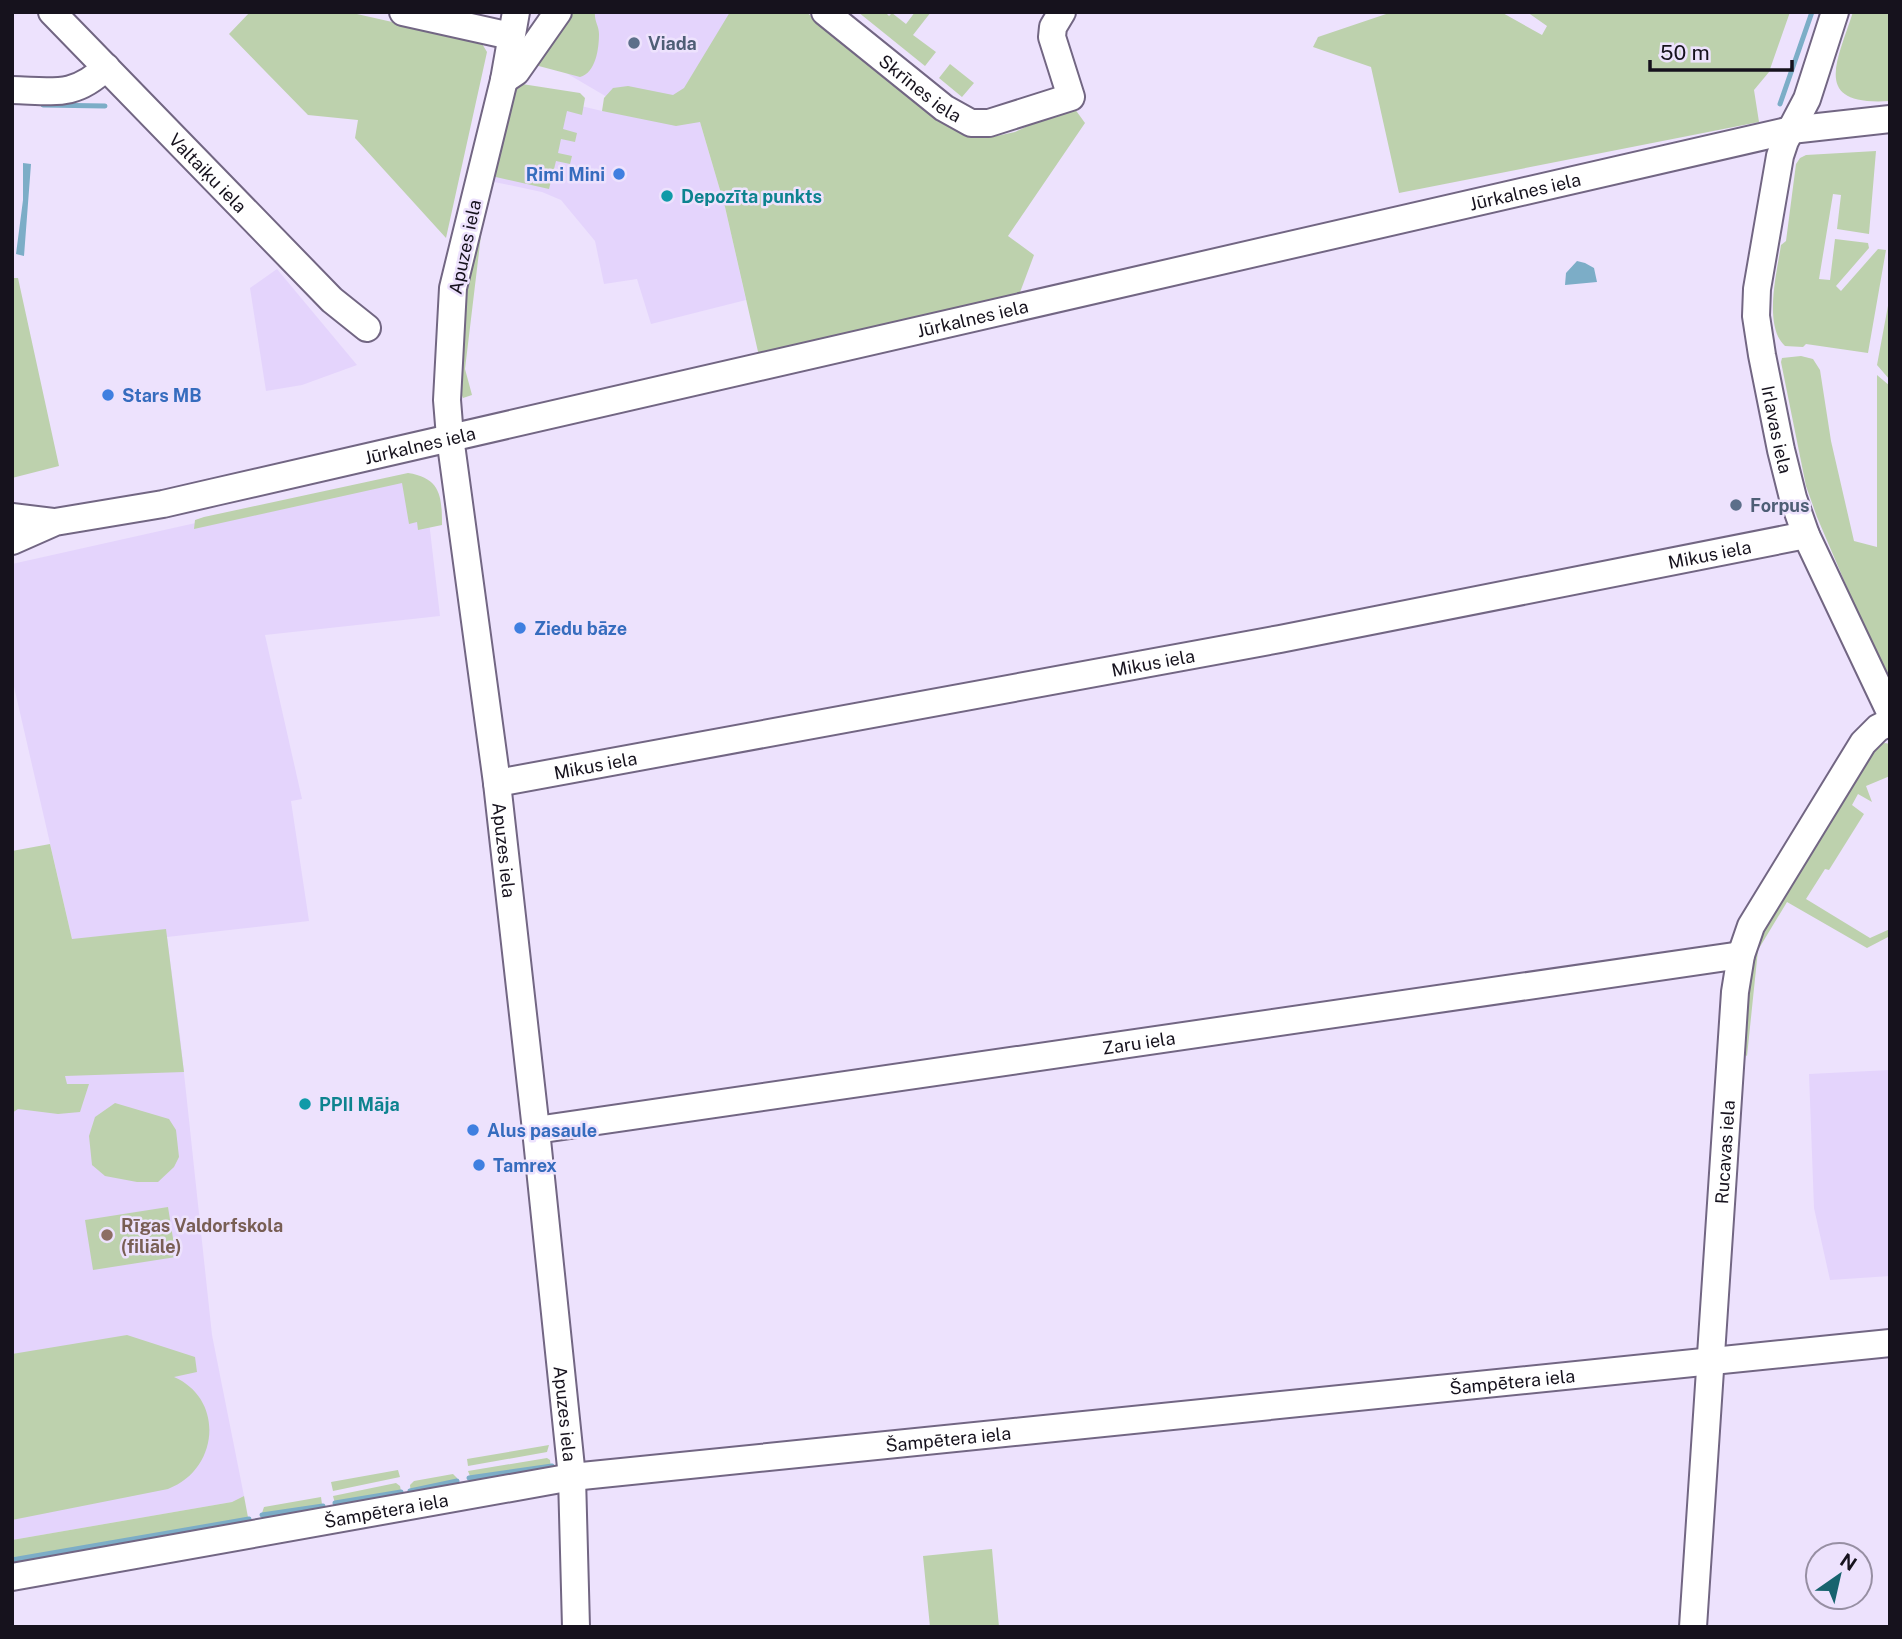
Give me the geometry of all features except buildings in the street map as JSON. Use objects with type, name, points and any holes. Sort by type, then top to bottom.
[{"type":"street","points":[[403,12],[514,24]]},
{"type":"street","name":"Apuzes iela","points":[[504,80],[516,72],[558,12]]},
{"type":"street","name":"Skrīnes iela","points":[[825,12],[944,108],[971,122],[989,123],[1071,97],[1052,37],[1053,27],[1062,12]]},
{"type":"street","name":"Irlavas iela","points":[[1835,12],[1807,99],[1780,156],[1759,275],[1756,317],[1781,450],[1793,498],[1806,535],[1890,712]]},
{"type":"street","name":"Valtaiķu iela","points":[[62,16],[106,67],[331,300],[367,328]]},
{"type":"street","name":"Apuzes iela","points":[[514,24],[504,80],[453,288],[447,400],[497,783],[536,1130],[572,1477],[576,1627]]},
{"type":"street","points":[[12,90],[71,91],[93,81],[106,67]]},
{"type":"street","name":"Jūrkalnes iela","points":[[12,541],[55,522],[163,504],[1791,130],[1890,119]]},
{"type":"street","name":"Jūrkalnes iela","points":[[12,517],[55,522]]},
{"type":"street","name":"Mikus iela","points":[[497,783],[1280,639],[1806,535]]},
{"type":"street","name":"Rucavas iela","points":[[1693,1627],[1734,1005],[1741,955],[1756,915],[1863,743],[1890,722]]},
{"type":"street","name":"Zaru iela","points":[[536,1130],[1741,955]]},
{"type":"street","name":"Šampētera iela","points":[[12,1577],[572,1477],[1890,1343]]},
{"type":"shaded area","points":[[575,12],[734,12],[685,97],[624,107],[544,60]]},
{"type":"shaded area","points":[[514,90],[602,111],[700,122],[725,207],[746,300],[651,324],[637,279],[604,284],[595,241],[561,200],[542,192],[485,180]]},
{"type":"shaded area","points":[[277,269],[357,365],[302,385],[266,391],[250,288]]},
{"type":"shaded area","points":[[401,477],[425,487],[440,616],[265,635],[302,799],[291,801],[309,921],[167,937],[212,1335],[244,1496],[232,1502],[12,1540],[12,953],[72,939],[12,678],[12,564]]},
{"type":"shaded area","points":[[1890,1070],[1890,1276],[1830,1280],[1814,1208],[1809,1074]]},
{"type":"green space","points":[[250,12],[348,12],[481,42],[487,52],[446,238],[355,138],[358,120],[308,115],[229,34]]},
{"type":"green space","points":[[567,12],[595,12],[599,34],[597,53],[590,71],[580,77],[535,65]]},
{"type":"green space","points":[[730,12],[806,12],[938,117],[974,135],[992,137],[1015,132],[1072,105],[1085,123],[1008,236],[1034,255],[1019,295],[759,356],[725,207],[700,122],[676,126],[602,111],[604,98],[613,88],[628,86],[673,95],[684,88]]},
{"type":"green space","points":[[858,12],[885,12],[889,16],[892,13],[906,24],[915,12],[931,12],[913,35],[936,52],[925,66]]},
{"type":"green space","points":[[1392,12],[1501,12],[1542,35],[1547,26],[1527,12],[1790,12],[1769,72],[1754,90],[1759,122],[1399,193],[1371,67],[1313,47],[1318,37]]},
{"type":"green space","points":[[1853,12],[1890,12],[1890,101],[1865,101],[1849,97],[1840,89],[1836,78],[1837,64]]},
{"type":"green space","points":[[950,64],[974,83],[962,97],[939,78]]},
{"type":"green space","points":[[522,84],[580,93],[585,98],[582,115],[567,111],[563,129],[577,133],[575,142],[561,139],[558,153],[572,156],[570,164],[556,161],[549,189],[487,175],[509,93]]},
{"type":"green space","points":[[1876,151],[1869,234],[1837,229],[1841,195],[1833,194],[1819,279],[1830,280],[1835,239],[1868,243],[1869,248],[1836,286],[1841,291],[1878,249],[1886,250],[1868,353],[1806,344],[1803,347],[1785,346],[1778,337],[1775,326],[1773,298],[1781,245],[1786,241],[1796,164],[1806,155]]},
{"type":"green space","points":[[491,181],[482,227],[465,369],[472,395],[463,398],[460,391],[464,272]]},
{"type":"green space","points":[[12,278],[18,278],[59,466],[12,478]]},
{"type":"green space","points":[[1890,295],[1890,380],[1877,365]]},
{"type":"green space","points":[[1801,356],[1813,359],[1820,370],[1831,441],[1854,541],[1877,547],[1877,375],[1890,386],[1890,680],[1872,646],[1806,486],[1781,362],[1782,358]]},
{"type":"green space","points":[[408,473],[427,479],[437,490],[442,525],[418,530],[417,522],[409,524],[402,483],[194,529],[195,520],[204,517]]},
{"type":"green space","points":[[1885,743],[1890,744],[1890,776],[1866,786],[1872,802],[1858,794],[1852,805],[1864,814],[1829,870],[1825,869],[1806,899],[1870,938],[1890,929],[1890,936],[1867,948],[1787,902],[1758,950],[1747,1056],[1742,1053],[1748,956],[1867,755]]},
{"type":"green space","points":[[50,844],[72,939],[166,929],[184,1072],[65,1076],[67,1084],[89,1084],[80,1112],[58,1114],[18,1109],[12,1113],[12,851]]},
{"type":"green space","points":[[115,1103],[169,1119],[176,1130],[179,1157],[174,1167],[158,1182],[137,1182],[105,1176],[92,1165],[89,1136],[95,1117]]},
{"type":"green space","points":[[168,1207],[176,1257],[93,1270],[85,1220]]},
{"type":"green space","points":[[127,1335],[195,1357],[197,1372],[174,1377],[190,1387],[202,1401],[208,1417],[206,1451],[198,1467],[185,1480],[168,1489],[12,1520],[12,1354]]},
{"type":"green space","points":[[549,1445],[547,1452],[468,1466],[467,1459]]},
{"type":"green space","points":[[547,1458],[550,1460],[551,1469],[473,1484],[468,1471]]},
{"type":"green space","points":[[398,1470],[400,1477],[333,1491],[331,1482]]},
{"type":"green space","points":[[453,1474],[458,1485],[411,1495],[410,1485],[414,1481]]},
{"type":"green space","points":[[396,1483],[400,1486],[402,1496],[337,1511],[333,1496]]},
{"type":"green space","points":[[244,1496],[250,1528],[12,1568],[12,1540],[232,1502]]},
{"type":"green space","points":[[321,1497],[323,1512],[263,1519],[264,1507]]},
{"type":"green space","points":[[992,1549],[999,1627],[930,1627],[923,1556]]},
{"type":"water","points":[[23,163],[31,164],[24,256],[16,254],[23,200]]},
{"type":"water","points":[[1577,261],[1594,268],[1597,282],[1565,285],[1566,273]]},
{"type":"waterway","points":[[1780,104],[1812,12]]},
{"type":"waterway","points":[[43,105],[105,106]]},
{"type":"waterway","points":[[469,1478],[552,1466]]},
{"type":"waterway","points":[[410,1491],[457,1481]]},
{"type":"waterway","points":[[335,1503],[401,1492]]},
{"type":"waterway","points":[[262,1515],[323,1506]]},
{"type":"waterway","points":[[12,1560],[249,1519]]},
{"type":"place","name":"Viada","points":[[634,43]]},
{"type":"place","name":"Rimi Mini","points":[[619,174]]},
{"type":"place","name":"Depozīta punkts","points":[[667,196]]},
{"type":"place","name":"Stars MB","points":[[108,395]]},
{"type":"place","name":"Forpus","points":[[1736,505]]},
{"type":"place","name":"Ziedu bāze","points":[[520,628]]},
{"type":"place","name":"PPII Māja","points":[[305,1104]]},
{"type":"place","name":"Alus pasaule","points":[[473,1130]]},
{"type":"place","name":"Tamrex","points":[[479,1165]]},
{"type":"place","name":"Rīgas Valdorfskola (filiāle)","points":[[107,1235]]}]
